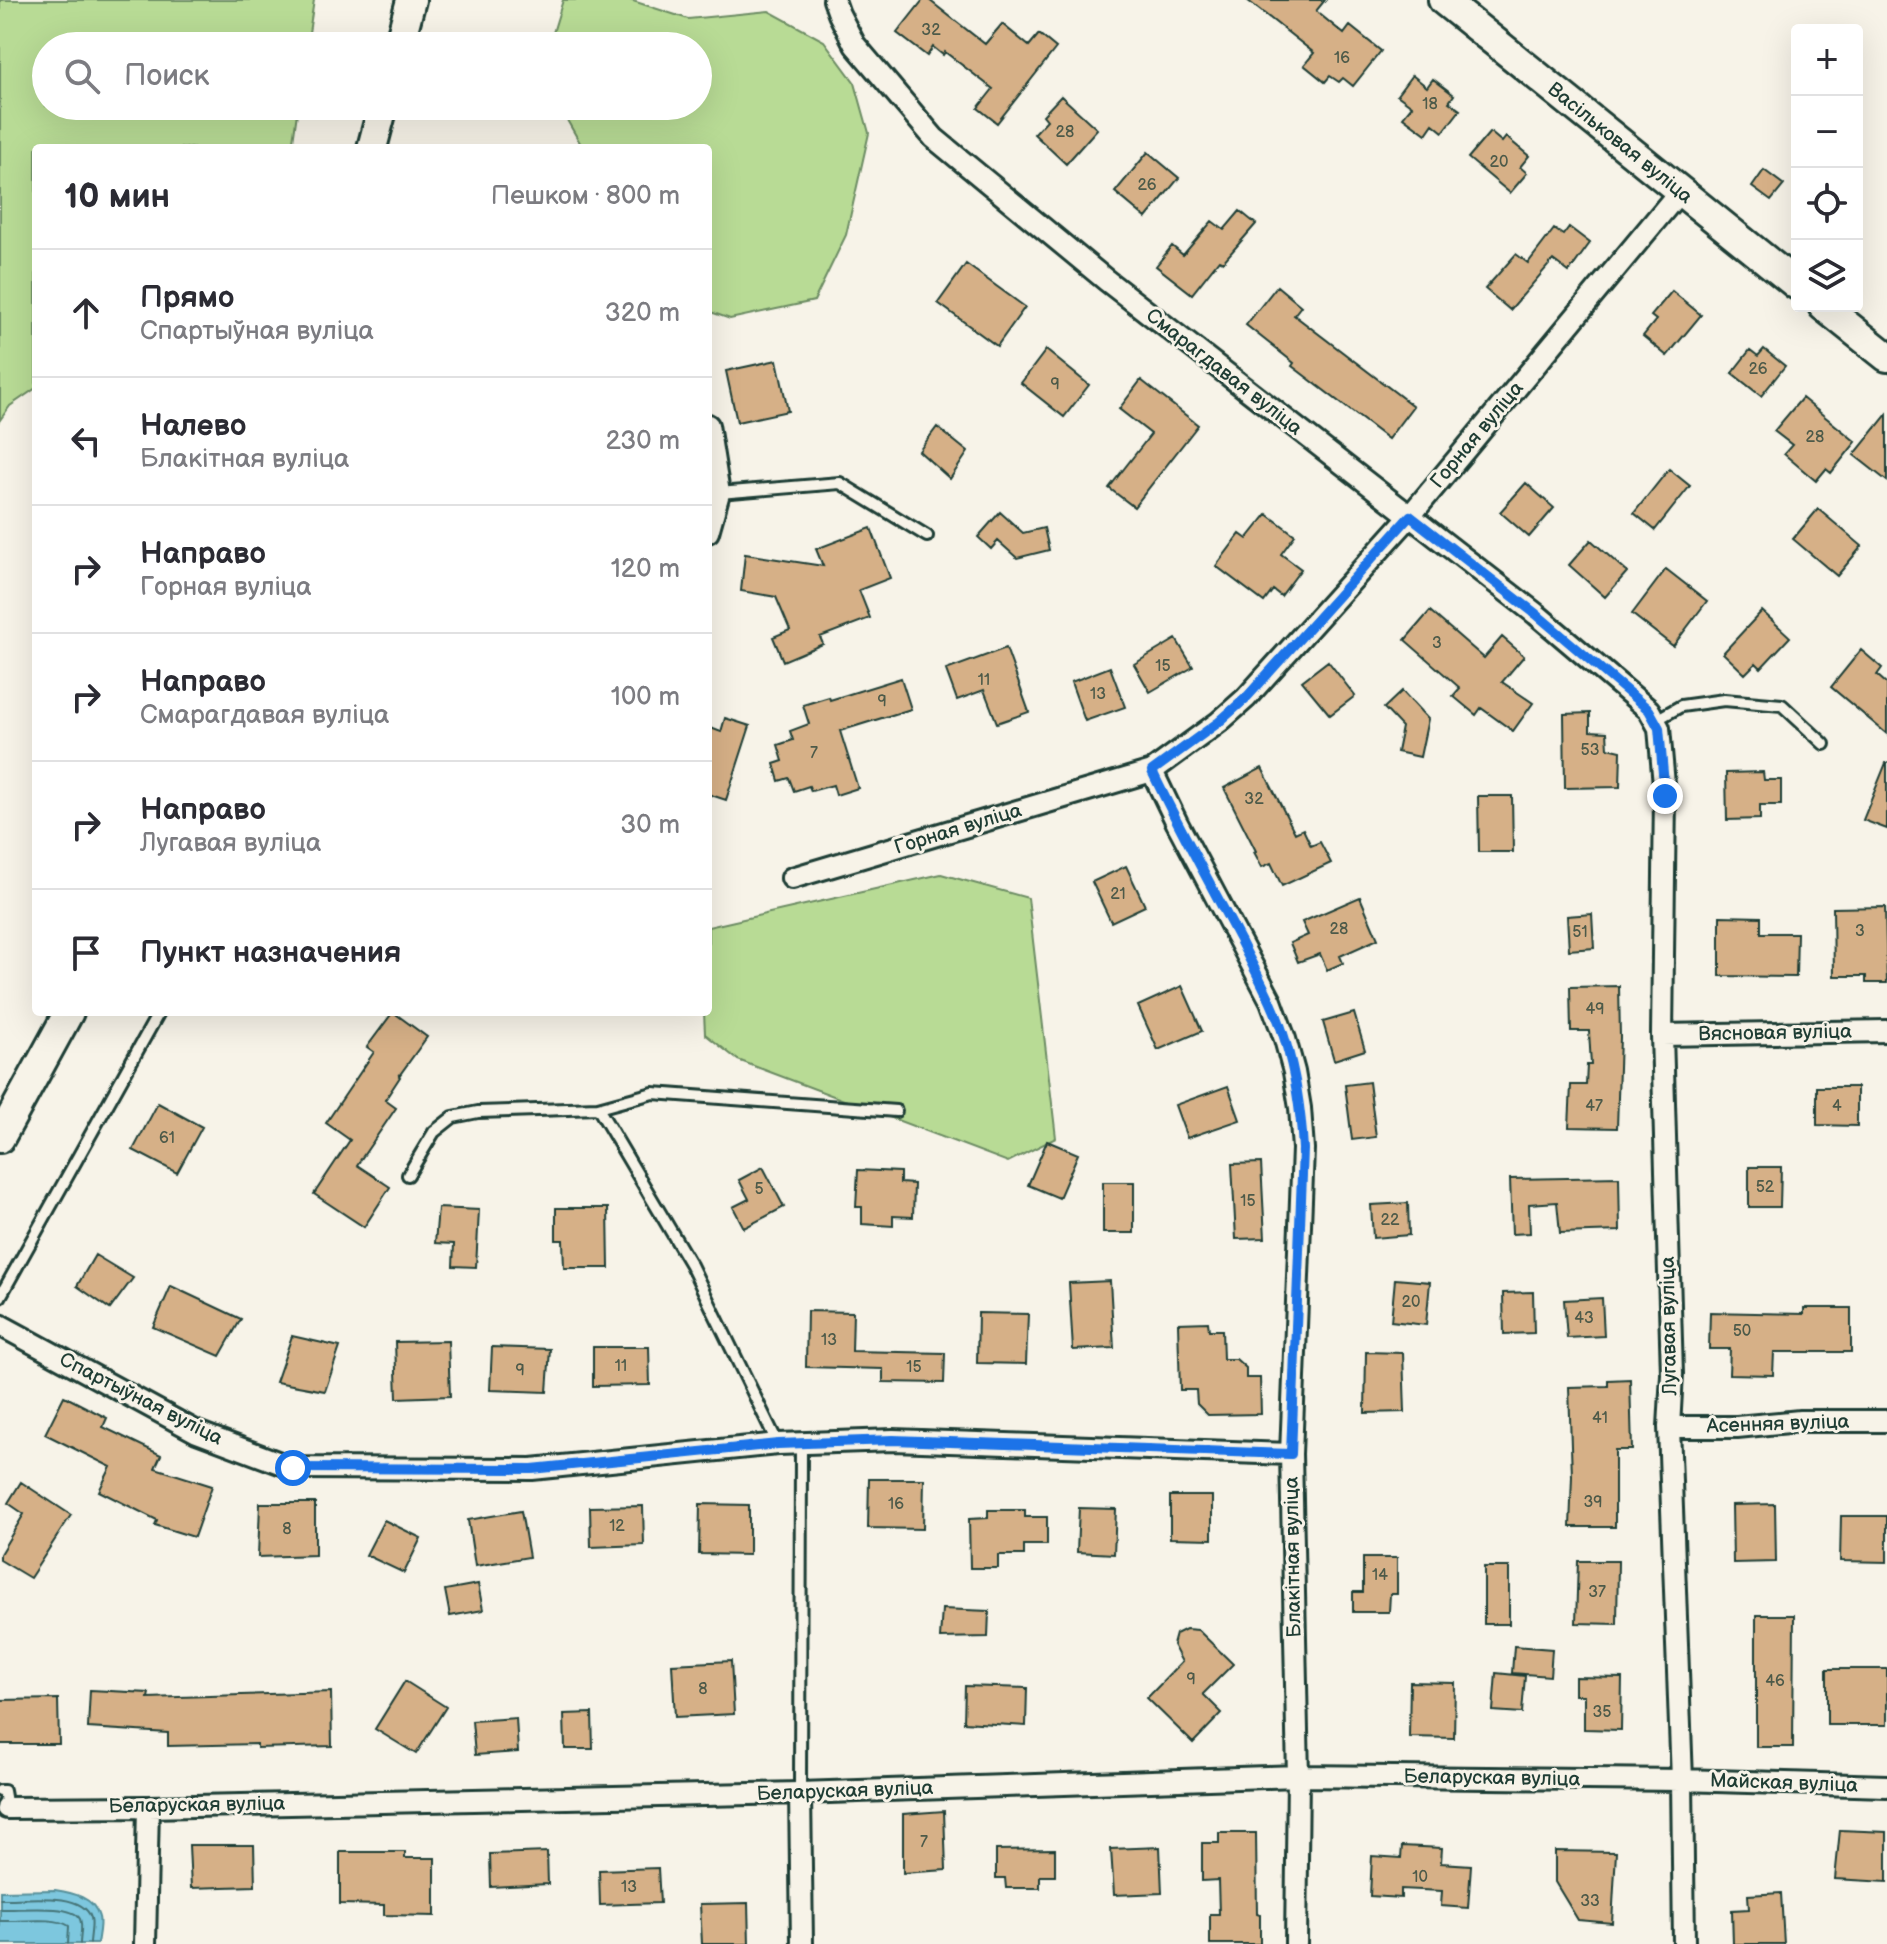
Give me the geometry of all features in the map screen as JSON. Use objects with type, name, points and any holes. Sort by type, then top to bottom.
[{"type":"street","points":[[403,32],[411,0]]},
{"type":"street","name":"Смарагдавая вуліца","points":[[834,0],[855,45],[934,138],[1106,280],[1536,614],[1652,715]]},
{"type":"street","name":"Васільковая вуліца","points":[[1443,0],[1791,280]]},
{"type":"street","points":[[373,144],[379,120]]},
{"type":"street","name":"Горная вуліца","points":[[792,878],[1152,771],[1219,722],[1246,698],[1410,516],[1680,191]]},
{"type":"street","points":[[1831,312],[1887,357]]},
{"type":"street","points":[[712,450],[719,493],[712,518]]},
{"type":"street","name":"Лугавая вуліца","points":[[1652,715],[1659,728],[1665,796],[1662,1035],[1672,1374],[1669,1427],[1682,1780],[1684,1944]]},
{"type":"street","name":"Блакітная вуліца","points":[[1152,771],[1271,1001],[1294,1072],[1300,1108],[1303,1149],[1291,1454],[1298,1776],[1296,1944]]},
{"type":"street","points":[[0,1138],[67,1016]]},
{"type":"street","name":"Вясновая вуліца","points":[[1662,1035],[1887,1031]]},
{"type":"street","name":"Спартыўная вуліца","points":[[0,1325],[197,1432],[293,1468],[532,1469],[778,1444],[893,1440],[1291,1454]]},
{"type":"street","name":"Асенняя вуліца","points":[[1669,1427],[1887,1421]]},
{"type":"street","name":"Беларуская вуліца","points":[[4,1800],[148,1807],[800,1793],[1298,1776],[1682,1780]]},
{"type":"street","name":"Майская вуліца","points":[[1682,1780],[1887,1786]]},
{"type":"street","points":[[800,1793],[802,1944]]},
{"type":"street","points":[[145,1944],[148,1807]]},
{"type":"lane","points":[[719,493],[840,483],[927,536]]},
{"type":"lane","points":[[1652,715],[1681,706],[1724,700],[1782,705],[1824,744]]},
{"type":"lane","points":[[0,1297],[157,1016]]},
{"type":"lane","points":[[408,1175],[434,1132],[453,1117],[478,1112],[598,1108],[653,1093],[896,1111]]},
{"type":"lane","points":[[598,1108],[691,1265],[778,1444]]},
{"type":"lane","points":[[800,1793],[801,1443]]},
{"type":"green space","points":[[0,0],[314,0],[309,32],[32,32],[32,120],[296,120],[293,144],[32,144],[32,391],[10,406],[0,420]]},
{"type":"green space","points":[[563,0],[630,0],[688,19],[769,11],[824,41],[855,83],[869,133],[846,235],[814,301],[730,319],[712,312],[712,144],[581,144],[567,120],[712,120],[712,32],[553,32]]},
{"type":"green space","points":[[941,874],[1028,898],[1056,1138],[1008,1162],[738,1060],[705,1034],[704,1016],[712,1016],[712,926]]},
{"type":"water","points":[[55,1890],[76,1895],[93,1905],[100,1920],[97,1944],[0,1944],[0,1891]]},
{"type":"building","points":[[923,0],[929,0],[985,44],[1002,24],[1029,46],[1039,34],[1056,48],[997,123],[978,108],[993,89],[945,52],[943,55],[933,47],[927,56],[897,33]]},
{"type":"building","points":[[1247,0],[1325,0],[1316,11],[1344,34],[1350,26],[1381,51],[1353,86],[1343,78],[1339,82],[1330,76],[1325,82],[1304,65],[1314,53]]},
{"type":"building","points":[[1412,75],[1427,87],[1433,79],[1454,95],[1449,102],[1460,110],[1443,132],[1433,124],[1426,134],[1403,117],[1412,106],[1397,95]]},
{"type":"building","points":[[1061,96],[1097,129],[1066,164],[1034,134],[1047,120],[1043,115]]},
{"type":"building","points":[[1490,132],[1502,142],[1506,137],[1529,156],[1520,167],[1527,173],[1510,193],[1468,158]]},
{"type":"building","points":[[1148,152],[1179,178],[1146,218],[1115,192]]},
{"type":"building","points":[[1764,170],[1784,185],[1771,201],[1752,187]]},
{"type":"building","points":[[1240,211],[1256,224],[1223,262],[1219,260],[1192,294],[1156,266],[1172,246],[1183,255],[1212,221],[1224,230]]},
{"type":"building","points":[[1569,227],[1590,243],[1569,272],[1553,260],[1510,310],[1485,289],[1516,254],[1528,263],[1554,229],[1563,235]]},
{"type":"building","points":[[966,264],[1025,307],[997,346],[938,303]]},
{"type":"building","points":[[1277,286],[1301,306],[1294,315],[1413,406],[1388,439],[1292,366],[1294,363],[1246,325]]},
{"type":"building","points":[[1672,291],[1701,315],[1667,356],[1643,336],[1656,320],[1651,316]]},
{"type":"building","points":[[1764,349],[1785,366],[1761,396],[1732,373],[1750,350],[1758,356]]},
{"type":"building","points":[[1046,350],[1089,385],[1064,417],[1021,383]]},
{"type":"building","points":[[777,360],[788,411],[737,422],[726,371]]},
{"type":"building","points":[[1141,380],[1198,425],[1134,507],[1109,488],[1151,434],[1119,409]]},
{"type":"building","points":[[1802,398],[1856,442],[1831,473],[1826,469],[1816,481],[1784,454],[1792,445],[1774,431]]},
{"type":"building","points":[[1887,414],[1887,481],[1854,455]]},
{"type":"building","points":[[937,427],[968,452],[950,479],[919,451]]},
{"type":"building","points":[[1669,469],[1690,486],[1655,530],[1634,513]]},
{"type":"building","points":[[1526,483],[1554,508],[1529,537],[1500,512]]},
{"type":"building","points":[[1818,509],[1862,546],[1837,576],[1793,539]]},
{"type":"building","points":[[1000,512],[1023,533],[1044,528],[1049,550],[1017,558],[998,541],[991,549],[978,537]]},
{"type":"building","points":[[1267,514],[1295,535],[1281,554],[1301,569],[1281,596],[1273,590],[1264,602],[1216,566],[1240,534],[1247,539]]},
{"type":"building","points":[[871,528],[890,578],[859,590],[870,618],[820,637],[823,644],[783,661],[773,637],[790,630],[776,597],[741,591],[745,554],[823,566],[816,549]]},
{"type":"building","points":[[1591,540],[1627,572],[1605,597],[1569,565]]},
{"type":"building","points":[[1666,569],[1707,601],[1673,646],[1632,614]]},
{"type":"building","points":[[1430,611],[1484,658],[1502,637],[1524,656],[1502,682],[1533,703],[1513,731],[1481,708],[1476,715],[1453,696],[1460,688],[1405,640]]},
{"type":"building","points":[[1762,611],[1790,637],[1761,668],[1756,663],[1745,674],[1723,653]]},
{"type":"building","points":[[1176,639],[1193,667],[1150,692],[1134,664]]},
{"type":"building","points":[[1006,648],[1029,712],[997,723],[984,690],[957,700],[946,670]]},
{"type":"building","points":[[1861,650],[1882,668],[1877,675],[1887,684],[1887,734],[1831,687]]},
{"type":"building","points":[[1328,661],[1355,696],[1330,715],[1302,681]]},
{"type":"building","points":[[1110,667],[1125,707],[1085,721],[1071,682]]},
{"type":"building","points":[[901,678],[911,709],[840,731],[858,788],[836,795],[833,785],[811,791],[809,786],[794,791],[789,778],[779,781],[774,764],[783,761],[778,745],[793,740],[790,731],[809,724],[803,705]]},
{"type":"building","points":[[1402,691],[1428,719],[1420,757],[1397,752],[1402,727],[1384,708]]},
{"type":"building","points":[[1590,713],[1590,731],[1607,732],[1608,748],[1621,751],[1620,787],[1565,788],[1564,714]]},
{"type":"building","points":[[725,718],[750,726],[726,800],[712,795],[712,729],[721,732]]},
{"type":"building","points":[[1887,763],[1887,829],[1863,820]]},
{"type":"building","points":[[1262,768],[1295,833],[1303,829],[1311,846],[1320,842],[1331,863],[1282,886],[1271,863],[1262,867],[1224,788]]},
{"type":"building","points":[[1763,772],[1764,780],[1781,780],[1781,805],[1760,805],[1760,819],[1727,820],[1726,773]]},
{"type":"building","points":[[1478,796],[1512,796],[1513,852],[1479,852]]},
{"type":"building","points":[[1126,866],[1145,906],[1111,922],[1092,882]]},
{"type":"building","points":[[1360,897],[1378,939],[1340,956],[1343,963],[1327,970],[1320,954],[1298,962],[1290,943],[1308,935],[1302,922]]},
{"type":"building","points":[[1885,907],[1887,983],[1866,983],[1866,976],[1834,976],[1833,908]]},
{"type":"building","points":[[1592,914],[1594,948],[1569,950],[1567,916]]},
{"type":"building","points":[[1720,916],[1761,917],[1761,933],[1797,933],[1796,977],[1720,976]]},
{"type":"building","points":[[1182,986],[1202,1031],[1158,1050],[1138,1006]]},
{"type":"building","points":[[1619,986],[1617,1128],[1569,1127],[1571,1085],[1586,1085],[1587,1065],[1591,1065],[1589,1031],[1571,1031],[1570,987]]},
{"type":"building","points":[[1354,1013],[1365,1050],[1334,1060],[1323,1022]]},
{"type":"building","points":[[390,1016],[398,1016],[427,1037],[385,1100],[396,1108],[357,1165],[390,1187],[364,1227],[314,1194],[350,1140],[326,1123],[374,1052],[367,1047]]},
{"type":"building","points":[[1369,1082],[1376,1137],[1352,1140],[1345,1085]]},
{"type":"building","points":[[1228,1086],[1240,1120],[1187,1138],[1175,1105]]},
{"type":"building","points":[[1817,1087],[1857,1087],[1857,1126],[1817,1125]]},
{"type":"building","points":[[158,1103],[202,1127],[177,1173],[133,1150]]},
{"type":"building","points":[[1047,1141],[1078,1154],[1059,1198],[1028,1185]]},
{"type":"building","points":[[1261,1163],[1265,1238],[1236,1239],[1232,1164]]},
{"type":"building","points":[[763,1167],[784,1207],[744,1228],[733,1207],[749,1199],[739,1180]]},
{"type":"building","points":[[1749,1167],[1781,1167],[1780,1207],[1749,1207]]},
{"type":"building","points":[[858,1170],[900,1172],[900,1183],[914,1184],[913,1217],[893,1216],[893,1226],[862,1224],[862,1207],[856,1207]]},
{"type":"building","points":[[1619,1177],[1620,1231],[1560,1233],[1557,1202],[1529,1204],[1530,1233],[1512,1234],[1510,1179]]},
{"type":"building","points":[[1103,1182],[1134,1182],[1134,1233],[1103,1233]]},
{"type":"building","points":[[1408,1203],[1409,1235],[1373,1238],[1371,1205]]},
{"type":"building","points":[[438,1208],[479,1210],[476,1267],[453,1266],[454,1244],[435,1243]]},
{"type":"building","points":[[556,1208],[608,1208],[609,1268],[564,1268],[563,1240],[556,1240]]},
{"type":"building","points":[[95,1255],[133,1278],[110,1309],[77,1286]]},
{"type":"building","points":[[1395,1279],[1430,1282],[1426,1325],[1391,1321]]},
{"type":"building","points":[[1110,1281],[1114,1348],[1073,1350],[1069,1283]]},
{"type":"building","points":[[171,1286],[241,1319],[220,1356],[153,1327]]},
{"type":"building","points":[[1533,1292],[1534,1333],[1504,1334],[1503,1293]]},
{"type":"building","points":[[1602,1298],[1604,1336],[1567,1338],[1564,1300]]},
{"type":"building","points":[[1804,1308],[1851,1308],[1851,1352],[1774,1352],[1773,1375],[1729,1374],[1730,1349],[1709,1349],[1710,1312],[1804,1314]]},
{"type":"building","points":[[807,1311],[853,1312],[852,1351],[945,1353],[944,1383],[883,1382],[883,1369],[806,1367]]},
{"type":"building","points":[[978,1313],[1028,1314],[1026,1364],[977,1363]]},
{"type":"building","points":[[1208,1322],[1209,1330],[1222,1330],[1223,1359],[1236,1359],[1246,1368],[1246,1378],[1260,1378],[1261,1414],[1208,1415],[1197,1404],[1196,1390],[1180,1390],[1178,1323]]},
{"type":"building","points":[[292,1336],[340,1347],[325,1391],[276,1382]]},
{"type":"building","points":[[448,1341],[450,1396],[397,1398],[395,1342]]},
{"type":"building","points":[[492,1347],[550,1349],[547,1392],[490,1390]]},
{"type":"building","points":[[593,1347],[649,1347],[650,1385],[593,1386]]},
{"type":"building","points":[[1366,1352],[1403,1353],[1405,1412],[1365,1413]]},
{"type":"building","points":[[1630,1379],[1632,1450],[1615,1450],[1615,1527],[1570,1527],[1569,1387],[1608,1386],[1608,1380]]},
{"type":"building","points":[[64,1396],[107,1418],[103,1427],[161,1455],[155,1468],[212,1486],[194,1537],[155,1525],[157,1520],[99,1491],[111,1467],[45,1434]]},
{"type":"building","points":[[869,1479],[924,1479],[923,1529],[868,1528]]},
{"type":"building","points":[[21,1482],[71,1515],[30,1578],[0,1560],[0,1554],[24,1514],[8,1503]]},
{"type":"building","points":[[1170,1496],[1212,1496],[1212,1539],[1170,1538]]},
{"type":"building","points":[[260,1503],[315,1503],[315,1555],[258,1557]]},
{"type":"building","points":[[700,1504],[749,1505],[749,1555],[699,1554]]},
{"type":"building","points":[[1775,1504],[1776,1562],[1733,1563],[1732,1505]]},
{"type":"building","points":[[643,1506],[644,1545],[591,1547],[590,1507]]},
{"type":"building","points":[[1079,1508],[1116,1509],[1114,1554],[1077,1552]]},
{"type":"building","points":[[988,1510],[1025,1510],[1025,1517],[1047,1517],[1047,1545],[1024,1545],[1024,1555],[998,1555],[998,1568],[970,1568],[969,1519],[988,1518]]},
{"type":"building","points":[[521,1511],[529,1557],[475,1566],[468,1520]]},
{"type":"building","points":[[1841,1516],[1887,1516],[1887,1562],[1840,1561]]},
{"type":"building","points":[[384,1520],[421,1538],[404,1573],[366,1555]]},
{"type":"building","points":[[1363,1558],[1397,1558],[1397,1594],[1390,1594],[1389,1612],[1353,1612],[1353,1592],[1363,1592]]},
{"type":"building","points":[[1578,1561],[1618,1561],[1617,1624],[1576,1623]]},
{"type":"building","points":[[1484,1567],[1509,1567],[1509,1624],[1484,1624]]},
{"type":"building","points":[[478,1584],[483,1610],[450,1616],[445,1590]]},
{"type":"building","points":[[942,1609],[989,1611],[988,1637],[940,1638]]},
{"type":"building","points":[[1756,1615],[1794,1615],[1793,1747],[1756,1747]]},
{"type":"building","points":[[1186,1629],[1198,1630],[1233,1664],[1203,1694],[1222,1713],[1193,1743],[1147,1698],[1182,1662],[1173,1645],[1176,1634]]},
{"type":"building","points":[[1514,1646],[1552,1649],[1550,1676],[1512,1673]]},
{"type":"building","points":[[731,1661],[734,1714],[675,1717],[672,1664]]},
{"type":"building","points":[[1827,1669],[1887,1669],[1887,1725],[1827,1725]]},
{"type":"building","points":[[1496,1673],[1525,1676],[1522,1713],[1493,1711]]},
{"type":"building","points":[[1575,1677],[1622,1678],[1621,1730],[1584,1729],[1584,1695],[1575,1695]]},
{"type":"building","points":[[405,1681],[446,1707],[416,1754],[375,1729]]},
{"type":"building","points":[[1410,1682],[1455,1683],[1454,1738],[1409,1737]]},
{"type":"building","points":[[965,1686],[1027,1688],[1026,1726],[964,1722]]},
{"type":"building","points":[[90,1690],[149,1693],[148,1698],[331,1692],[332,1746],[168,1746],[168,1733],[88,1728]]},
{"type":"building","points":[[58,1699],[59,1744],[0,1744],[0,1700]]},
{"type":"building","points":[[592,1713],[593,1749],[565,1749],[564,1714]]},
{"type":"building","points":[[516,1718],[518,1752],[475,1755],[472,1721]]},
{"type":"building","points":[[944,1811],[946,1870],[903,1873],[903,1814]]},
{"type":"building","points":[[1840,1830],[1887,1832],[1887,1882],[1835,1879]]},
{"type":"building","points":[[1219,1833],[1256,1833],[1260,1944],[1210,1944],[1210,1914],[1219,1914],[1218,1880],[1202,1881],[1202,1843],[1219,1843]]},
{"type":"building","points":[[189,1845],[254,1845],[255,1886],[191,1888]]},
{"type":"building","points":[[1402,1846],[1442,1848],[1441,1863],[1471,1865],[1468,1908],[1441,1906],[1442,1891],[1401,1889],[1401,1898],[1370,1896],[1372,1856],[1401,1858]]},
{"type":"building","points":[[1160,1847],[1162,1893],[1114,1895],[1111,1849]]},
{"type":"building","points":[[1055,1849],[1055,1876],[1040,1876],[1040,1888],[1006,1888],[1005,1878],[996,1878],[996,1850]]},
{"type":"building","points":[[1555,1851],[1616,1852],[1612,1923],[1578,1920],[1555,1882]]},
{"type":"building","points":[[340,1852],[405,1852],[405,1858],[435,1858],[435,1916],[384,1915],[384,1905],[340,1904]]},
{"type":"building","points":[[547,1852],[548,1884],[491,1887],[490,1854]]},
{"type":"building","points":[[658,1868],[660,1903],[600,1905],[599,1870]]},
{"type":"building","points":[[1781,1893],[1784,1944],[1733,1944],[1732,1910],[1749,1909],[1748,1895]]},
{"type":"building","points":[[748,1903],[749,1944],[702,1944],[700,1904]]},
{"type":"route","points":[[293,1468],[532,1469],[778,1444],[893,1440],[1291,1454],[1303,1149],[1294,1072],[1271,1001],[1152,771],[1246,698],[1410,516],[1536,614],[1649,710],[1659,728],[1665,796]]}]
